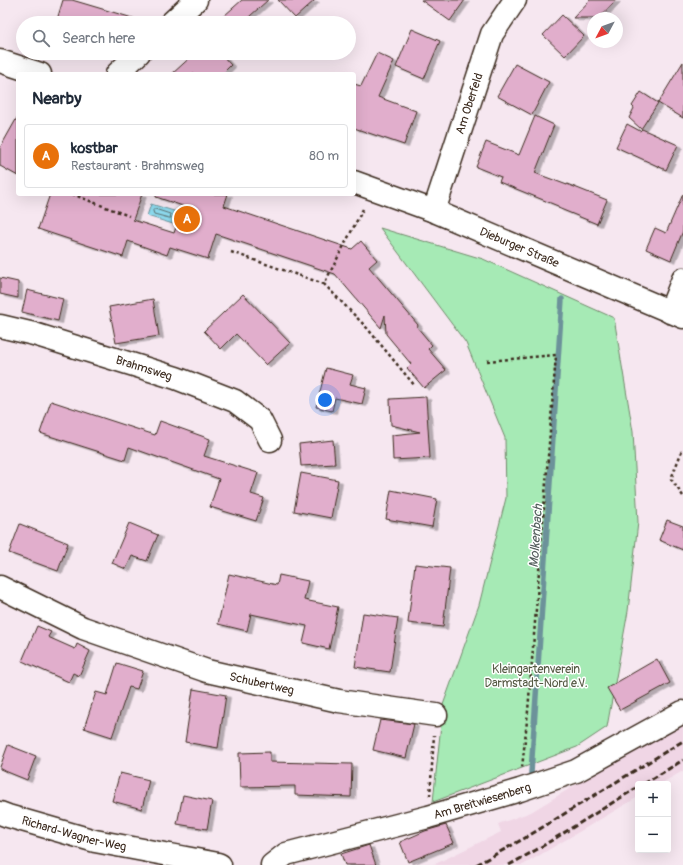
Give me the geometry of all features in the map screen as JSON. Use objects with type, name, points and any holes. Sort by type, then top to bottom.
[{"type":"street","points":[[179,16],[196,0]]},
{"type":"street","name":"Am Oberfeld","points":[[434,212],[492,34],[514,0]]},
{"type":"street","points":[[119,72],[132,60]]},
{"type":"street","points":[[0,62],[33,72]]},
{"type":"street","name":"Dieburger Straße","points":[[356,183],[434,212],[677,314]]},
{"type":"street","points":[[677,314],[683,279]]},
{"type":"street","name":"Brahmsweg","points":[[0,326],[34,334],[168,376],[235,401],[260,420],[270,440]]},
{"type":"street","name":"Schubertweg","points":[[0,587],[83,628],[207,671],[339,701],[436,715]]},
{"type":"street","name":"Am Breitwiesenberg","points":[[272,865],[286,854],[428,817],[520,790],[576,771],[683,712]]},
{"type":"street","name":"Richard-Wagner-Weg","points":[[0,813],[96,841],[220,865]]},
{"type":"path","points":[[77,196],[129,216]]},
{"type":"path","points":[[324,284],[363,209]]},
{"type":"path","points":[[230,252],[324,284],[367,328],[415,386]]},
{"type":"path","points":[[488,361],[556,355],[528,711],[520,790]]},
{"type":"path","points":[[683,448],[671,479],[683,496]]},
{"type":"path","points":[[428,817],[436,715]]},
{"type":"shaded area","points":[[683,723],[683,771],[665,781],[635,781],[635,799],[523,865],[433,865],[501,832],[498,824],[531,812],[630,752]]},
{"type":"green space","name":"Kleingartenverein Darmstadt-Nord e.V.","points":[[380,228],[483,259],[614,318],[633,432],[638,522],[628,611],[607,727],[577,747],[433,802],[443,705],[479,605],[506,498],[505,438],[466,343]]},
{"type":"water","points":[[151,204],[177,212],[173,224],[147,216]]},
{"type":"building","points":[[63,0],[72,0],[126,16],[58,16]]},
{"type":"building","points":[[242,0],[268,0],[250,16],[224,16]]},
{"type":"building","points":[[278,0],[315,0],[297,16],[293,16]]},
{"type":"building","points":[[421,0],[465,0],[450,21]]},
{"type":"building","points":[[590,0],[616,0],[605,12],[587,12],[587,18],[573,18]]},
{"type":"building","points":[[562,15],[584,36],[565,56],[543,35]]},
{"type":"building","points":[[412,29],[440,41],[424,79],[396,67]]},
{"type":"building","points":[[377,53],[394,61],[378,97],[416,111],[404,145],[356,129],[356,85],[361,86]]},
{"type":"building","points":[[187,60],[226,60],[231,65],[224,72],[174,72]]},
{"type":"building","points":[[683,62],[683,118],[658,103]]},
{"type":"building","points":[[515,64],[549,82],[532,115],[497,96]]},
{"type":"building","points":[[641,92],[658,103],[641,129],[629,118],[634,108],[632,106]]},
{"type":"building","points":[[535,116],[554,125],[535,173],[607,200],[597,224],[499,182],[501,177],[476,167],[486,142],[519,155]]},
{"type":"building","points":[[16,120],[16,175],[0,166],[0,148]]},
{"type":"building","points":[[627,124],[640,131],[642,129],[678,145],[666,170],[616,147]]},
{"type":"building","points":[[683,194],[683,231],[671,260],[646,249],[655,228],[666,233]]},
{"type":"building","points":[[49,196],[141,196],[133,220],[174,233],[183,206],[156,196],[227,196],[224,206],[352,249],[361,241],[377,260],[369,267],[418,325],[417,327],[432,345],[428,349],[446,370],[424,388],[407,368],[411,364],[386,334],[385,315],[381,328],[335,274],[216,234],[208,259],[170,247],[167,255],[128,241],[123,257],[38,229]]},
{"type":"building","points":[[0,278],[18,282],[18,298],[0,294]]},
{"type":"building","points":[[27,290],[63,299],[58,321],[22,312]]},
{"type":"building","points":[[243,294],[290,343],[266,365],[236,334],[221,349],[204,331]]},
{"type":"building","points":[[153,299],[159,336],[116,343],[109,307]]},
{"type":"building","points":[[326,368],[353,375],[350,384],[366,388],[362,404],[335,398],[332,411],[316,407]]},
{"type":"building","points":[[426,397],[430,458],[393,460],[392,435],[420,432],[391,425],[390,399]]},
{"type":"building","points":[[51,401],[155,435],[160,421],[210,439],[204,456],[258,473],[251,494],[264,498],[256,521],[210,507],[219,479],[129,447],[125,460],[40,433]]},
{"type":"building","points":[[333,440],[335,464],[301,466],[299,444]]},
{"type":"building","points":[[301,473],[338,480],[331,518],[294,511]]},
{"type":"building","points":[[391,490],[437,499],[432,527],[386,519]]},
{"type":"building","points":[[667,520],[683,526],[683,550],[659,540]]},
{"type":"building","points":[[129,523],[158,535],[147,561],[132,556],[126,569],[112,563]]},
{"type":"building","points":[[20,524],[68,543],[58,571],[9,553]]},
{"type":"building","points":[[415,564],[450,568],[443,627],[408,623]]},
{"type":"building","points":[[229,574],[277,585],[279,575],[308,581],[304,600],[338,607],[329,649],[303,643],[307,626],[251,614],[247,631],[218,624]]},
{"type":"building","points":[[363,613],[398,618],[390,672],[355,667]]},
{"type":"building","points":[[37,626],[51,632],[48,637],[75,649],[77,644],[90,651],[79,676],[73,673],[69,682],[22,661]]},
{"type":"building","points":[[657,659],[670,683],[620,710],[607,688]]},
{"type":"building","points":[[117,663],[143,671],[137,689],[129,687],[112,737],[84,728],[96,692],[107,695]]},
{"type":"building","points":[[193,689],[226,695],[218,748],[185,742]]},
{"type":"building","points":[[380,720],[414,724],[406,758],[373,750]]},
{"type":"building","points":[[8,745],[36,756],[27,780],[0,769]]},
{"type":"building","points":[[270,752],[270,762],[352,764],[351,797],[295,795],[295,786],[240,787],[239,753]]},
{"type":"building","points":[[120,773],[149,780],[142,809],[112,801]]},
{"type":"building","points":[[183,795],[212,801],[207,829],[177,824]]},
{"type":"building","points":[[446,825],[454,843],[408,862],[400,842],[425,831]]},
{"type":"building","points":[[369,845],[376,865],[345,865],[341,854]]},
{"type":"waterway","name":"Molkenbach","points":[[531,773],[562,299]]},
{"type":"railway","points":[[476,865],[525,838],[683,741]]},
{"type":"railway","points":[[649,781],[683,760]]},
{"type":"railway","points":[[509,865],[635,789]]},
{"type":"place","name":"kostbar","points":[[187,219]]}]
